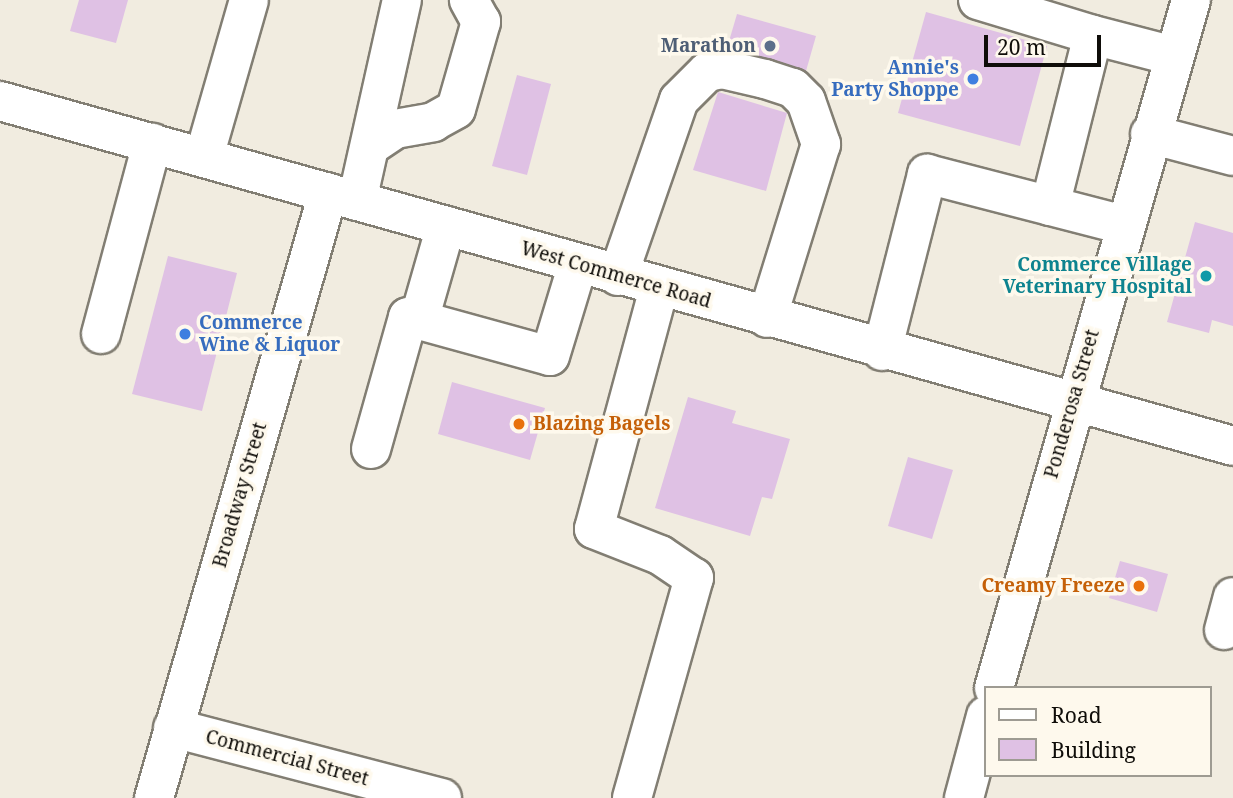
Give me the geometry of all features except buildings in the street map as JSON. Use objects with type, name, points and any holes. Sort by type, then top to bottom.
[{"type":"street","points":[[204,157],[248,0]]},
{"type":"street","name":"Broadway Street","points":[[153,798],[343,197],[373,144],[402,0]]},
{"type":"street","points":[[373,144],[395,129],[433,122],[456,109],[481,22],[468,0]]},
{"type":"street","points":[[978,0],[1174,56]]},
{"type":"street","name":"Ponderosa Street","points":[[995,686],[1071,405],[1191,0]]},
{"type":"street","points":[[1050,206],[1093,35]]},
{"type":"street","points":[[618,276],[679,100],[707,72],[722,69],[765,79],[793,88],[806,101],[821,144],[767,318]]},
{"type":"street","name":"West Commerce Road","points":[[0,101],[1071,405],[1233,446]]},
{"type":"street","points":[[1150,134],[1233,156]]},
{"type":"street","points":[[101,334],[152,143]]},
{"type":"street","points":[[882,351],[928,174],[1124,225]]},
{"type":"street","points":[[419,320],[446,226]]},
{"type":"street","points":[[371,449],[408,317],[550,356],[578,264]]},
{"type":"street","points":[[632,798],[694,578],[660,555],[594,529],[659,288]]},
{"type":"street","points":[[964,798],[984,723]]},
{"type":"street","name":"Commercial Street","points":[[173,728],[442,798]]},
{"type":"place","name":"Marathon","points":[[770,46]]},
{"type":"place","name":"Annie's Party Shoppe","points":[[973,79]]},
{"type":"place","name":"Commerce Village Veterinary Hospital","points":[[1206,276]]},
{"type":"place","name":"Commerce Wine & Liquor","points":[[185,334]]},
{"type":"place","name":"Blazing Bagels","points":[[519,424]]},
{"type":"place","name":"Creamy Freeze","points":[[1139,586]]}]
